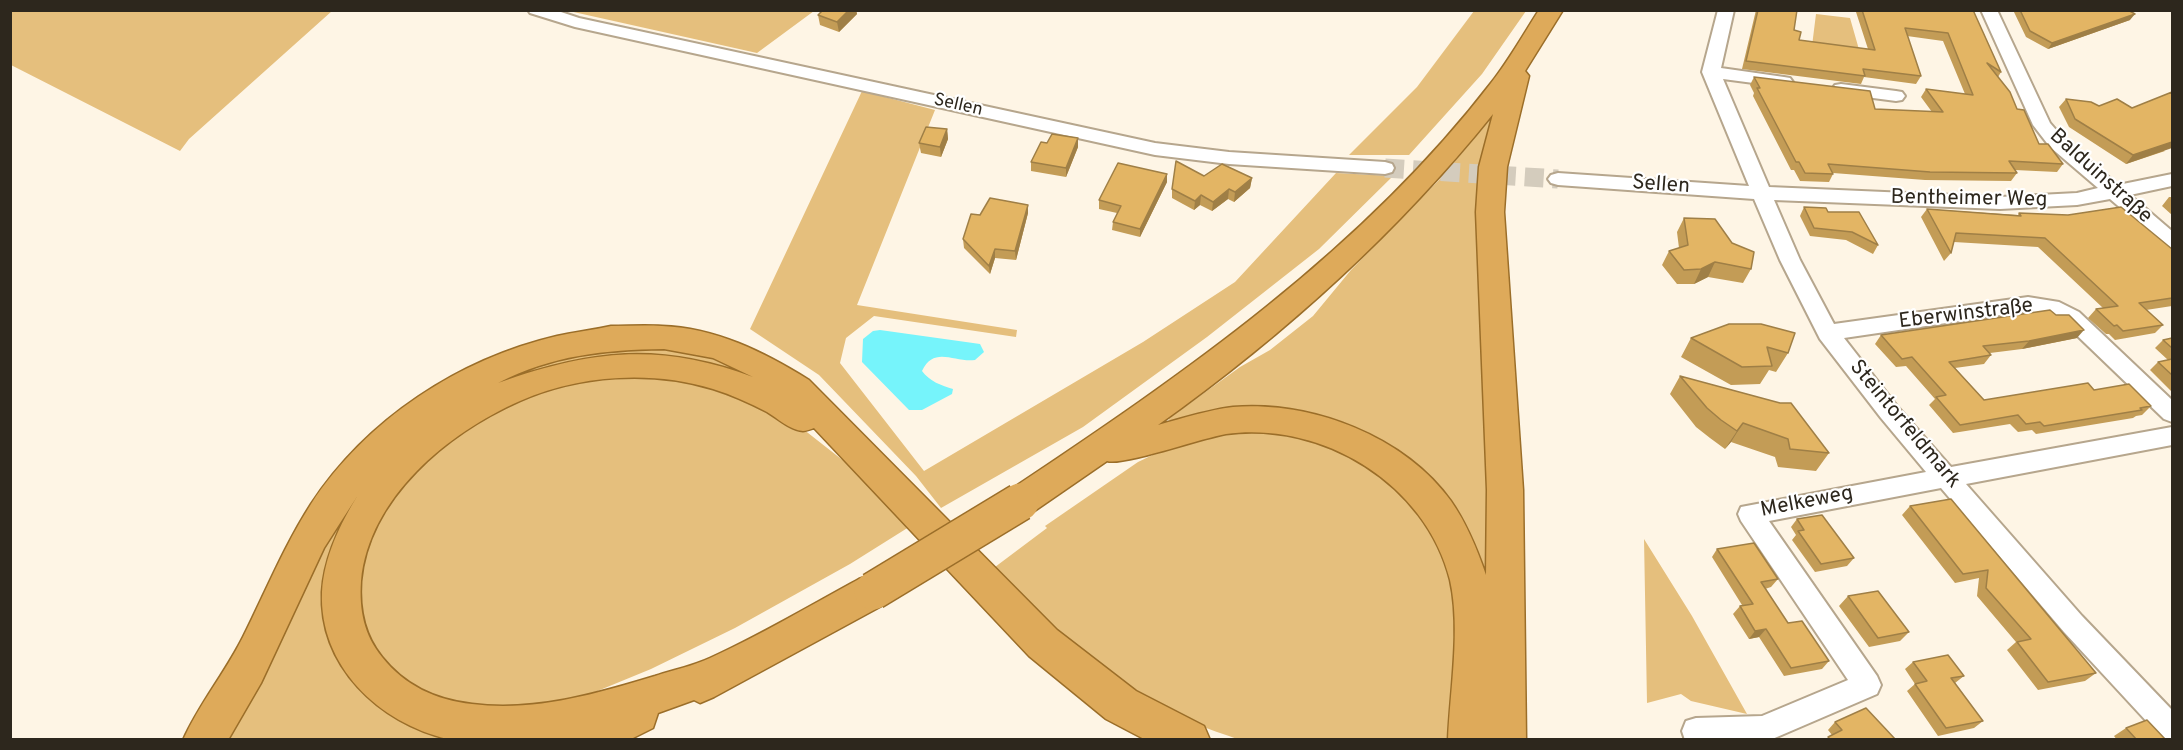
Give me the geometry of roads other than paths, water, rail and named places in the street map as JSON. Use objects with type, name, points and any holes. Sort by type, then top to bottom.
[{"type":"highway","points":[[585,740],[721,673],[873,591],[1020,502],[1191,385],[1265,327],[1339,263],[1445,156],[1498,91],[1551,10]]},
{"type":"highway","points":[[1505,740],[1505,511],[1490,212],[1497,148],[1522,57]]},
{"type":"highway","points":[[204,740],[247,670],[307,544],[338,493],[370,454],[405,423],[456,389],[493,370],[558,348],[594,341],[651,337],[700,343],[745,357],[796,389],[1043,643],[1122,705],[1189,740]]},
{"type":"highway","points":[[721,673],[622,704],[537,724],[512,726],[474,724],[423,712],[386,691],[365,667],[346,634],[340,595],[354,535],[370,506],[395,472],[446,428],[480,406],[516,389],[585,369],[660,366],[718,376],[751,388],[778,402],[856,452]]},
{"type":"highway","points":[[1093,454],[1211,423],[1258,419],[1298,424],[1326,431],[1361,446],[1392,465],[1432,502],[1454,539],[1463,561],[1469,583],[1472,625],[1469,740]]},
{"type":"street","name":"Sellen","points":[[536,10],[575,22],[1155,148],[1228,158],[1385,168]]},
{"type":"street","points":[[1726,10],[1712,72],[1803,84]]},
{"type":"street","name":"Balduinstraße","points":[[1989,10],[2042,125],[2057,143],[2172,241]]},
{"type":"street","name":"Steintorfeldmark","points":[[1712,72],[1790,260],[1828,333],[1889,412],[2073,624],[2172,729]]},
{"type":"street","points":[[1827,87],[1896,96]]},
{"type":"street","name":"Sellen","points":[[1558,179],[1763,193]]},
{"type":"street","name":"Bentheimer Weg","points":[[1763,193],[2011,203],[2077,199],[2172,180]]},
{"type":"street","name":"Eberwinstraße","points":[[1828,333],[2028,304],[2051,307],[2071,316],[2172,413]]},
{"type":"street","name":"Melkeweg","points":[[1696,731],[1764,729],[1867,685],[1750,514],[2172,436]]},
{"type":"water","points":[[880,330],[980,344],[984,352],[975,360],[939,357],[927,363],[922,371],[925,375],[940,385],[953,389],[952,394],[922,410],[909,410],[862,362],[863,339],[873,331]]},
{"type":"tunnel","points":[[1385,168],[1558,179]]}]
